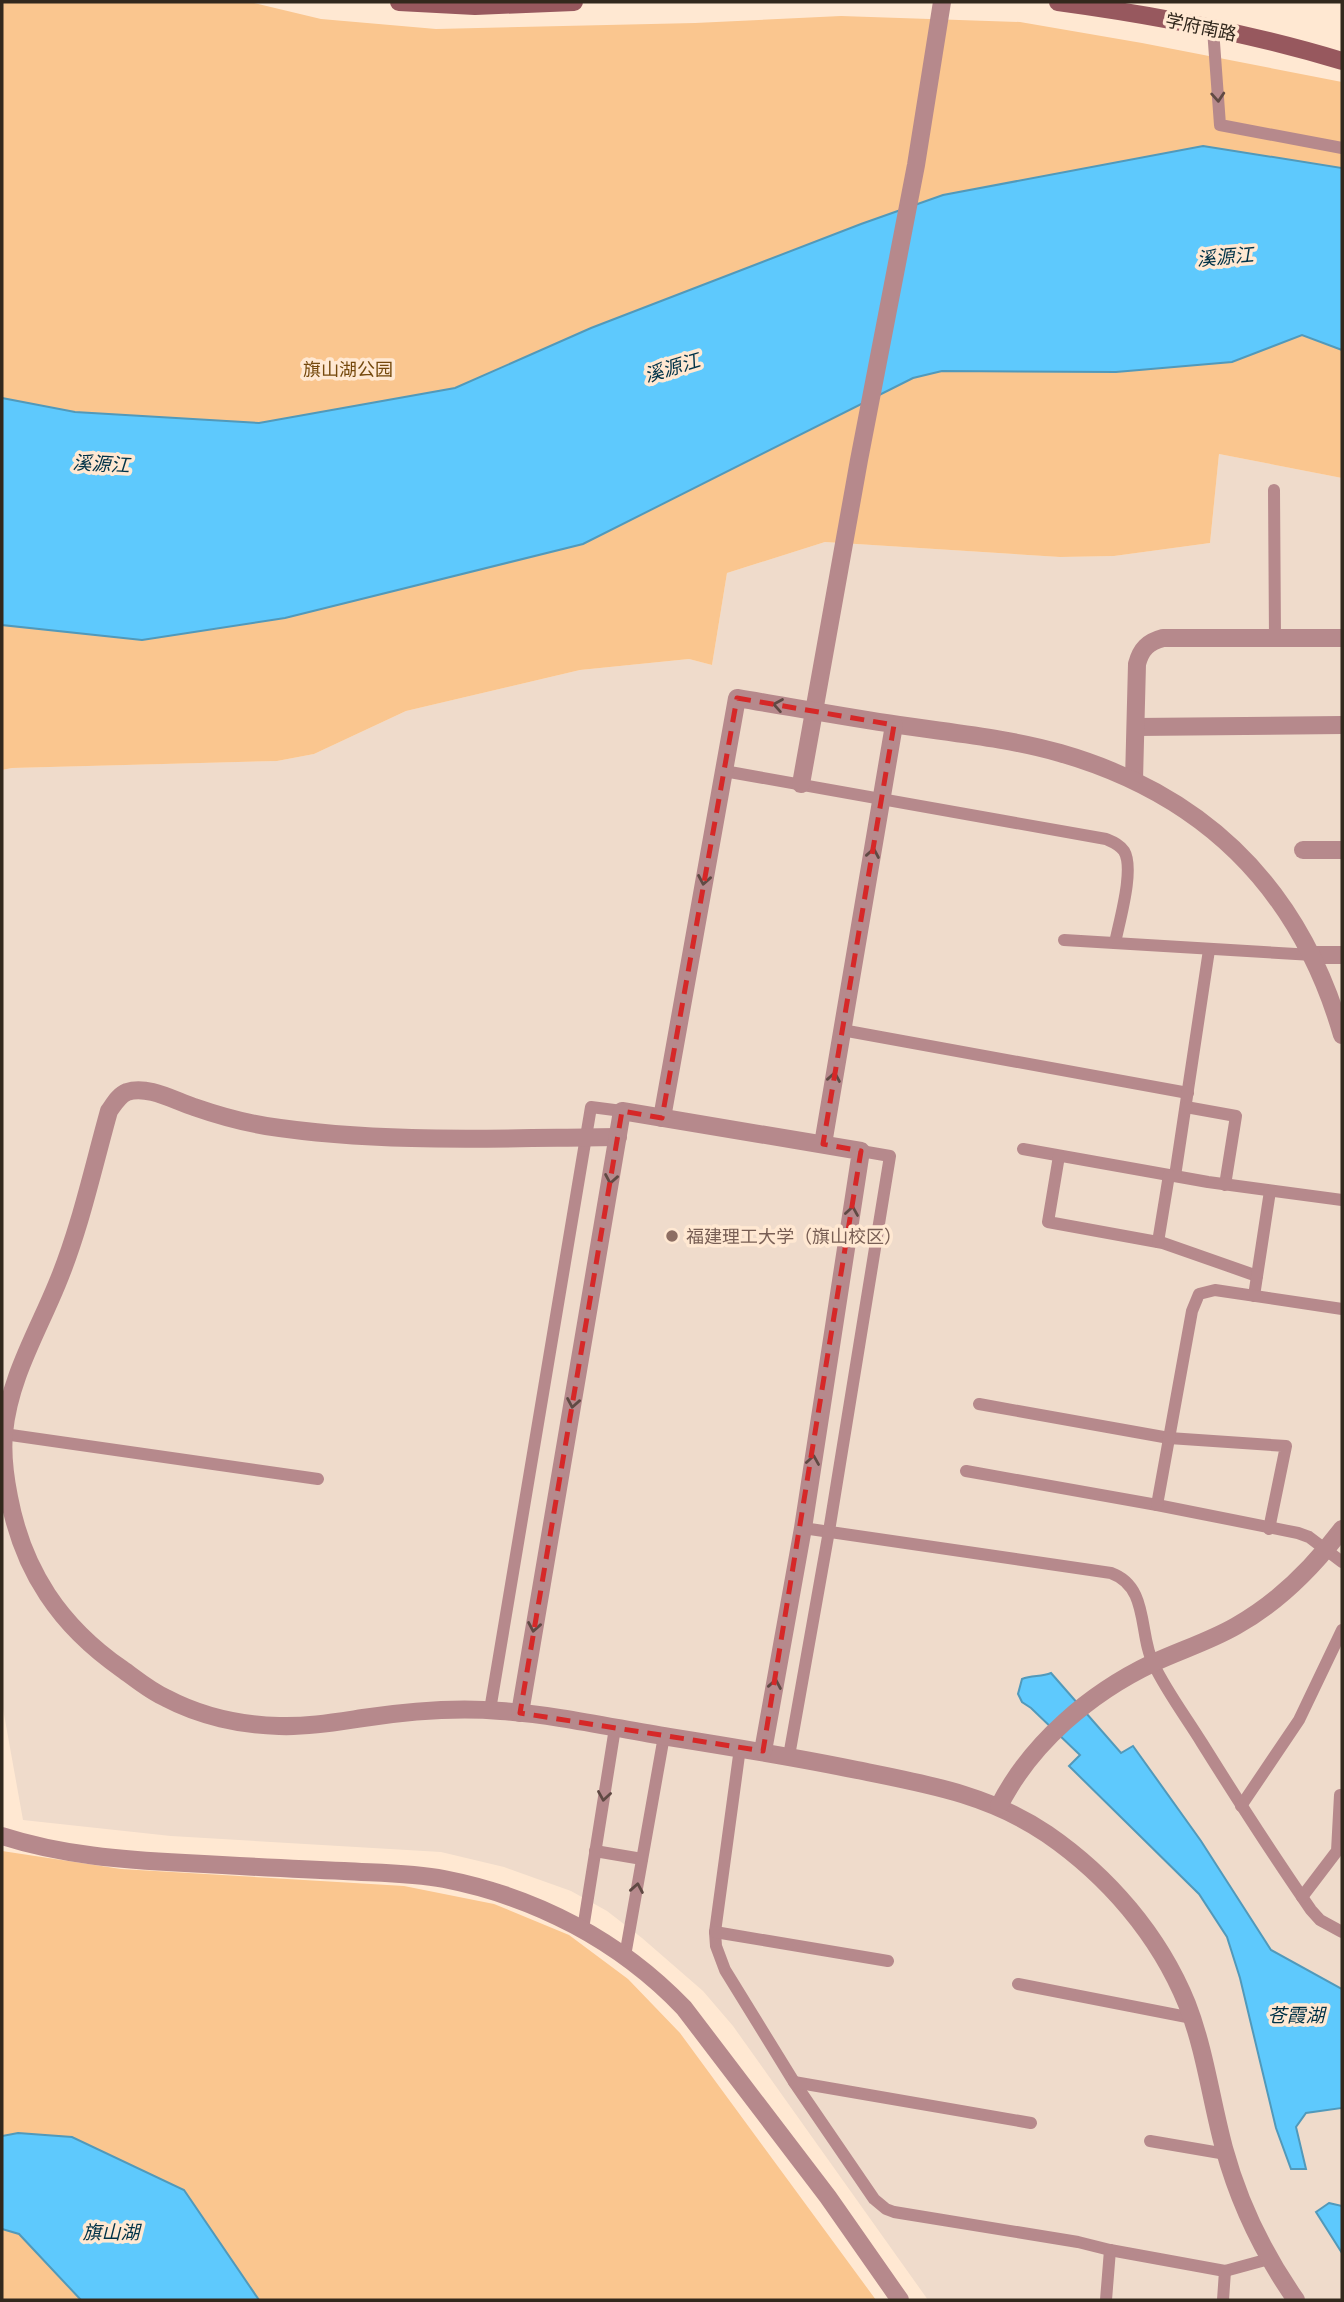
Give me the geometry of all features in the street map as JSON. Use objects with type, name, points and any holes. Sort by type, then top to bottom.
[{"type":"main road","points":[[399,2],[475,6],[575,2]]},
{"type":"main road","name":"学府南路","points":[[1058,2],[1213,29],[1342,61]]},
{"type":"street","points":[[801,784],[859,460],[916,165],[942,2]]},
{"type":"street","points":[[1134,780],[1137,664],[1139,654],[1153,640],[1342,638]]},
{"type":"street","points":[[662,1118],[737,698],[1028,745],[1095,764],[1134,780],[1185,809],[1230,845],[1274,895],[1313,955],[1342,1035]]},
{"type":"street","points":[[823,1144],[894,724]]},
{"type":"street","points":[[1136,727],[1342,725]]},
{"type":"street","points":[[1303,850],[1342,850]]},
{"type":"street","points":[[1313,955],[1342,955]]},
{"type":"street","points":[[618,1137],[407,1138],[322,1134],[260,1125],[152,1093],[138,1090],[126,1092],[116,1100],[109,1111],[71,1247],[18,1372],[4,1434],[7,1486],[13,1521],[37,1579],[53,1605],[99,1653],[166,1698],[206,1714],[230,1720],[275,1726],[419,1712],[490,1710],[520,1713],[763,1751],[918,1782],[953,1790],[999,1806],[1035,1826],[1074,1854],[1123,1902],[1159,1950],[1192,2018],[1206,2065],[1226,2154],[1241,2202],[1269,2259],[1296,2300]]},
{"type":"street","points":[[520,1713],[622,1111],[861,1151],[803,1528],[763,1751]]},
{"type":"street","points":[[999,1806],[1027,1764],[1067,1720],[1097,1695],[1153,1664],[1239,1624],[1277,1597],[1326,1549],[1342,1529]]},
{"type":"street","points":[[2,1836],[66,1852],[130,1860],[443,1879],[534,1906],[583,1929],[625,1956],[664,1987],[705,2033],[828,2197],[900,2300]]},
{"type":"lane","points":[[1213,29],[1220,125],[1342,148]]},
{"type":"lane","points":[[1273,490],[1275,638]]},
{"type":"lane","points":[[724,771],[1106,839],[1116,843],[1123,850],[1128,866],[1115,943]]},
{"type":"lane","points":[[1065,940],[1313,955]]},
{"type":"lane","points":[[1158,1242],[1186,1107],[1209,950]]},
{"type":"lane","points":[[842,1030],[1188,1093]]},
{"type":"lane","points":[[490,1710],[592,1107],[622,1111]]},
{"type":"lane","points":[[1186,1107],[1236,1116],[1225,1185]]},
{"type":"lane","points":[[1023,1149],[1225,1185],[1342,1200]]},
{"type":"lane","points":[[789,1756],[890,1156],[861,1151]]},
{"type":"lane","points":[[1059,1156],[1048,1222],[1158,1242],[1257,1276]]},
{"type":"lane","points":[[1254,1296],[1270,1191]]},
{"type":"lane","points":[[1157,1505],[1195,1301],[1199,1294],[1206,1291],[1254,1296],[1342,1309]]},
{"type":"lane","points":[[979,1404],[1169,1438],[1286,1446],[1269,1529]]},
{"type":"lane","points":[[4,1434],[318,1479]]},
{"type":"lane","points":[[966,1471],[1298,1533],[1342,1562]]},
{"type":"lane","points":[[803,1528],[1111,1573],[1122,1577],[1134,1590],[1138,1601],[1153,1664],[1241,1806],[1302,1897],[1320,1920],[1342,1932]]},
{"type":"lane","points":[[1241,1806],[1299,1720],[1342,1630]]},
{"type":"lane","points":[[583,1929],[615,1728]]},
{"type":"lane","points":[[625,1956],[664,1736]]},
{"type":"lane","points":[[740,1748],[715,1932],[716,1947],[725,1970],[794,2082],[867,2190],[886,2209],[1225,2271],[1269,2259]]},
{"type":"lane","points":[[1302,1897],[1340,1851],[1340,1795]]},
{"type":"lane","points":[[595,1851],[642,1859]]},
{"type":"lane","points":[[715,1932],[888,1961]]},
{"type":"lane","points":[[1018,1984],[1192,2018]]},
{"type":"lane","points":[[794,2082],[1031,2123]]},
{"type":"lane","points":[[1150,2141],[1226,2154]]},
{"type":"lane","points":[[1107,2300],[1110,2250]]},
{"type":"lane","points":[[1223,2300],[1225,2271]]},
{"type":"highlighted area","points":[[737,698],[894,725],[823,1144],[861,1151],[763,1751],[520,1713],[622,1111],[662,1118]]},
{"type":"shaded area","name":"福建理工大学（旗山校区）","points":[[1219,454],[1342,478],[1342,2300],[928,2300],[733,2026],[703,1991],[607,1911],[571,1891],[504,1867],[441,1852],[171,1836],[23,1820],[2,1703],[2,770],[277,761],[314,754],[406,711],[580,670],[689,659],[712,665],[727,573],[825,542],[1060,557],[1114,556],[1210,543]]},
{"type":"green space","name":"旗山湖公园","points":[[2,2],[250,2],[321,19],[436,29],[695,23],[841,16],[1020,22],[1342,82],[1342,478],[1219,454],[1210,543],[1114,556],[1060,557],[825,542],[727,573],[712,665],[689,659],[580,670],[406,711],[314,754],[277,761],[2,770]]},
{"type":"green space","points":[[2,1851],[121,1869],[404,1886],[494,1904],[569,1935],[628,1979],[680,2033],[876,2300],[2,2300]]},
{"type":"water","name":"溪源江","points":[[1203,146],[1342,168],[1342,350],[1302,335],[1232,362],[1116,372],[942,371],[913,378],[583,544],[285,618],[142,640],[2,625],[2,398],[75,412],[259,423],[455,388],[591,328],[943,195]]},
{"type":"water","name":"苍霞湖","points":[[1051,1673],[1121,1753],[1133,1746],[1201,1841],[1271,1950],[1342,1989],[1342,2108],[1306,2113],[1296,2127],[1306,2169],[1291,2169],[1276,2128],[1240,1978],[1227,1937],[1199,1894],[1069,1766],[1080,1755],[1022,1702],[1018,1694],[1022,1679]]},
{"type":"water","name":"旗山湖","points":[[18,2133],[72,2137],[184,2190],[259,2300],[81,2300],[19,2234],[2,2229],[2,2136]]},
{"type":"water","points":[[1329,2203],[1342,2206],[1342,2253],[1316,2212]]},
{"type":"place","name":"福建理工大学（旗山校区）","points":[[672,1236]]}]
